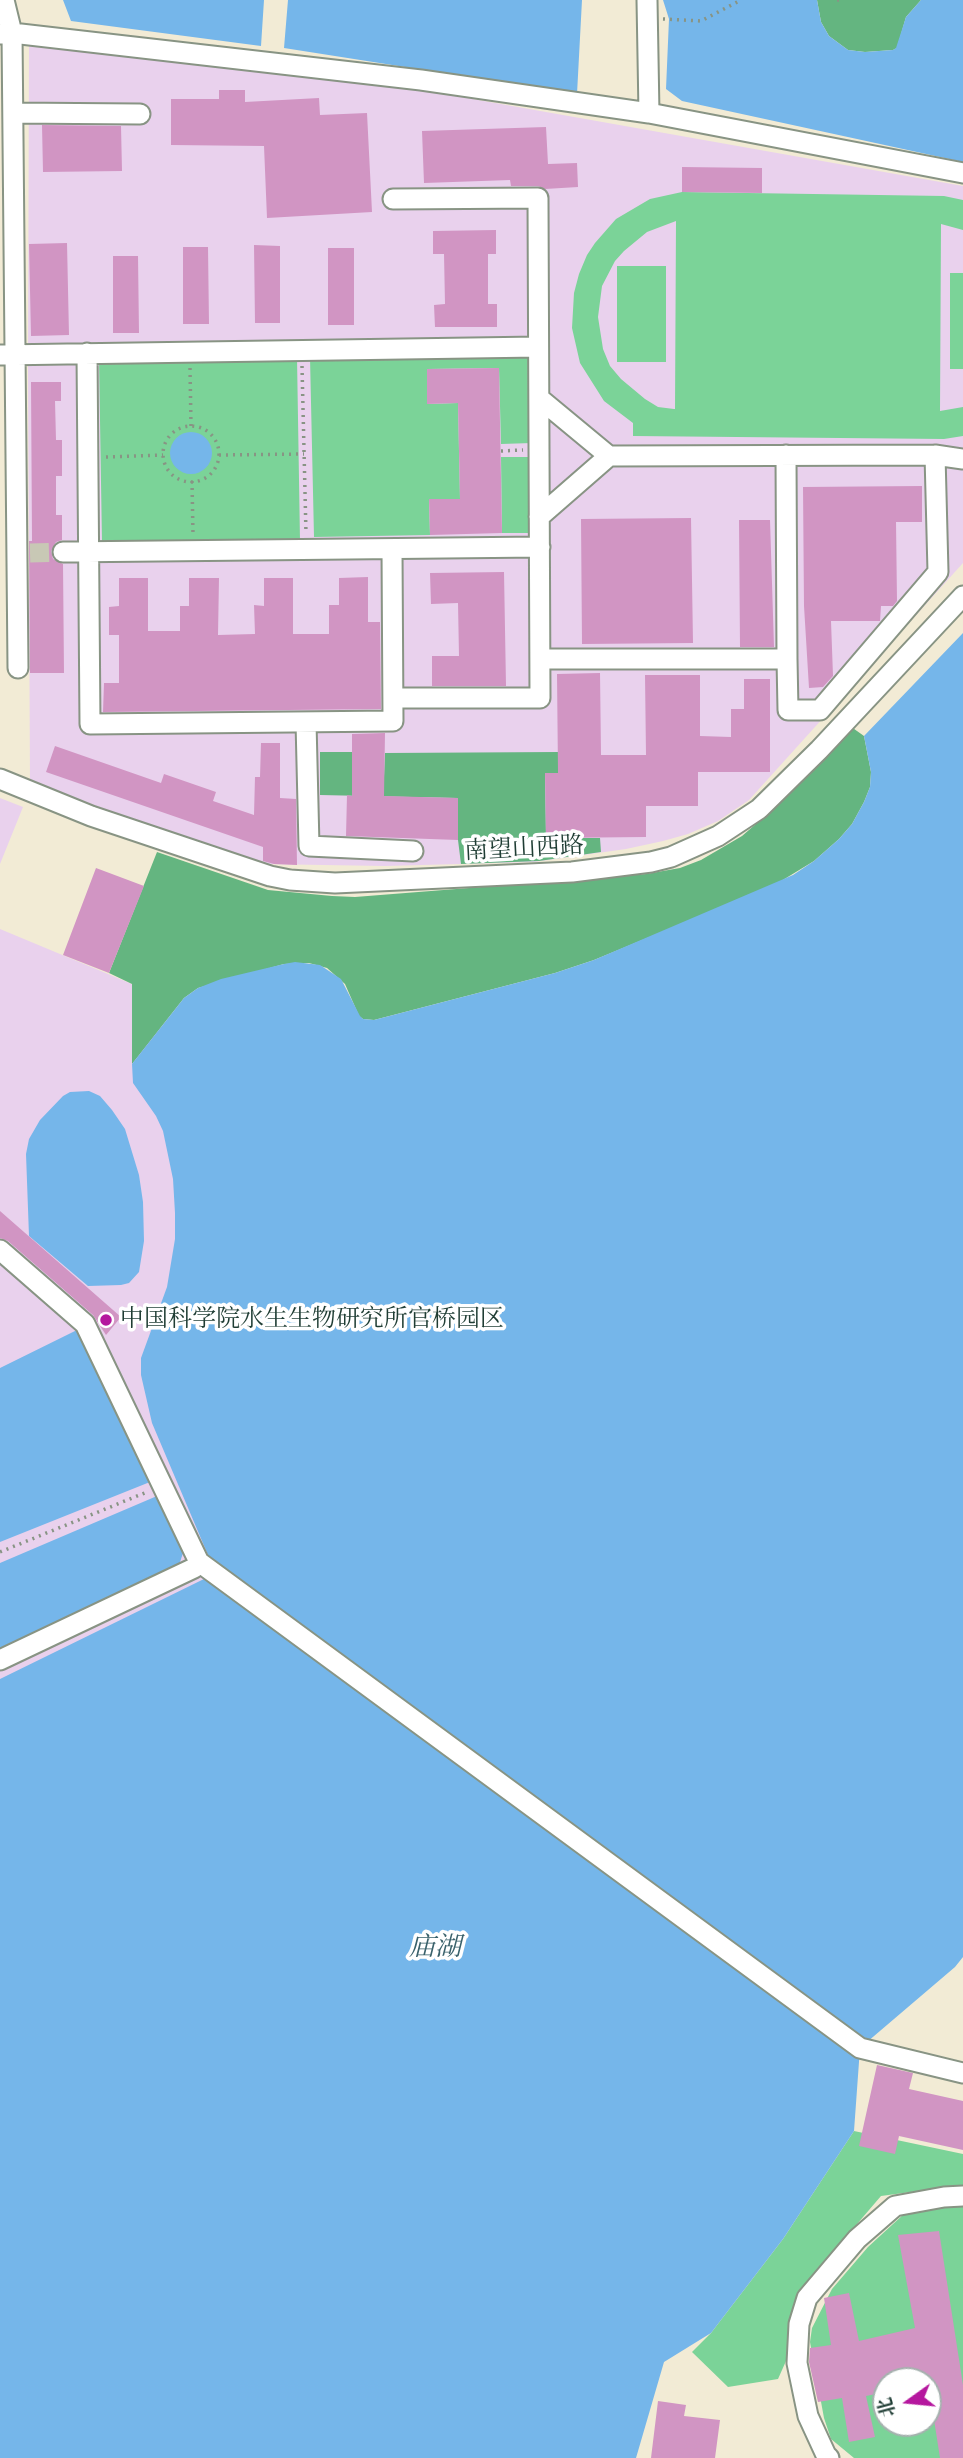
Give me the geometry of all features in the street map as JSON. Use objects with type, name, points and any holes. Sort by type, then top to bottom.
[{"type":"street","points":[[4,0],[13,113],[8,457],[23,553],[18,668]]},
{"type":"street","points":[[647,0],[649,113]]},
{"type":"street","points":[[6,33],[421,80],[649,113],[963,173]]},
{"type":"street","points":[[13,113],[140,114]]},
{"type":"street","points":[[393,199],[538,198],[540,547],[540,698],[393,698]]},
{"type":"street","points":[[8,355],[538,346]]},
{"type":"street","points":[[87,353],[90,723],[393,721],[392,549]]},
{"type":"street","points":[[539,398],[609,456],[786,455],[953,456],[938,572],[820,710],[788,710],[786,455]]},
{"type":"street","points":[[539,517],[609,456]]},
{"type":"street","points":[[62,552],[540,547]]},
{"type":"street","name":"南望山西路","points":[[2,783],[91,816],[290,880],[335,883],[572,873],[651,862],[671,857],[718,836],[759,809],[819,750],[963,596]]},
{"type":"street","points":[[540,659],[787,659]]},
{"type":"street","points":[[306,722],[309,846],[413,851]]},
{"type":"street","points":[[0,1250],[85,1324],[199,1562],[860,2048],[963,2073]]},
{"type":"street","points":[[0,1660],[194,1568],[199,1562]]},
{"type":"street","points":[[830,2458],[825,2455],[808,2416],[797,2363],[799,2324],[807,2298],[857,2239],[895,2206],[963,2196]]},
{"type":"path","points":[[669,19],[701,21],[741,0]]},
{"type":"path","points":[[837,0],[844,0]]},
{"type":"path","points":[[302,350],[306,550]]},
{"type":"path","points":[[190,352],[191,426]]},
{"type":"path","points":[[191,426],[208,431],[214,438],[219,455],[212,472],[205,478],[192,481],[177,478],[170,472],[163,455],[168,438],[174,431],[191,426]]},
{"type":"path","points":[[219,455],[304,454]]},
{"type":"path","points":[[88,457],[163,455]]},
{"type":"path","points":[[192,481],[193,551]]},
{"type":"path","points":[[0,1552],[162,1485]]},
{"type":"shaded area","points":[[29,46],[422,90],[963,186],[963,563],[749,800],[718,821],[663,841],[534,862],[385,866],[263,864],[30,783]]},
{"type":"shaded area","points":[[0,798],[23,807],[0,864]]},
{"type":"shaded area","name":"中国科学院水生生物研究所官桥园区","points":[[0,929],[132,984],[189,1076],[236,1564],[0,1721]]},
{"type":"green space","points":[[817,0],[921,0],[906,17],[897,48],[865,52],[848,50],[829,36],[821,22]]},
{"type":"green space","points":[[682,192],[944,196],[963,200],[963,230],[941,224],[940,411],[963,407],[963,436],[944,439],[633,436],[633,423],[604,401],[580,363],[572,328],[574,293],[579,274],[595,243],[616,219],[650,199]],"holes":[[[676,221],[675,409],[658,407],[645,399],[610,366],[603,349],[598,317],[602,286],[615,261],[647,232]]]},
{"type":"green space","points":[[617,266],[666,266],[666,362],[617,362]]},
{"type":"green space","points":[[950,273],[963,273],[963,369],[950,369]]},
{"type":"green space","points":[[530,353],[532,443],[501,444],[499,368],[427,369],[428,404],[458,403],[460,499],[429,500],[430,535],[314,537],[310,357]]},
{"type":"green space","points":[[297,357],[300,541],[102,543],[99,359]]},
{"type":"green space","points":[[501,457],[532,457],[533,533],[502,533]]},
{"type":"green space","points":[[850,726],[864,736],[871,772],[870,787],[864,802],[852,824],[839,839],[814,861],[773,886],[594,960],[555,973],[374,1020],[359,1016],[345,984],[327,968],[309,963],[284,964],[198,988],[184,998],[132,1064],[132,984],[109,973],[157,852],[268,890],[355,897],[646,874],[680,868],[701,860],[742,836],[764,817]]},
{"type":"green space","points":[[320,752],[352,752],[384,777],[385,753],[558,752],[558,773],[545,773],[546,838],[600,838],[601,852],[539,861],[461,864],[458,798],[320,795]]},
{"type":"green space","points":[[854,2131],[963,2154],[963,2185],[881,2196],[803,2287],[792,2309],[786,2361],[778,2379],[728,2387],[692,2352],[711,2333],[783,2239]]},
{"type":"green space","points":[[963,2204],[963,2458],[854,2458],[831,2439],[824,2418],[810,2342],[812,2328],[832,2289],[868,2247],[905,2213]]},
{"type":"water","points":[[63,0],[264,0],[261,46],[71,21]]},
{"type":"water","points":[[288,0],[582,0],[577,94],[284,48]]},
{"type":"water","points":[[663,0],[817,0],[821,22],[829,36],[848,50],[865,52],[896,48],[906,17],[921,0],[963,0],[963,162],[682,101],[666,89],[669,19]]},
{"type":"water","points":[[191,432],[206,438],[212,453],[206,468],[191,474],[176,468],[170,453],[176,438]]},
{"type":"water","name":"庙湖","points":[[963,633],[963,1957],[955,1967],[860,2048],[854,2131],[783,2239],[711,2333],[664,2362],[636,2458],[0,2458],[0,1679],[206,1578],[208,1568],[208,1555],[152,1423],[141,1375],[141,1358],[167,1287],[175,1239],[175,1213],[173,1179],[163,1131],[133,1083],[132,1064],[184,998],[198,988],[221,979],[295,962],[320,965],[341,979],[360,1016],[374,1020],[555,973],[594,960],[793,875],[839,839],[852,824],[864,802],[870,787],[871,772],[864,736]]},
{"type":"water","points":[[89,1091],[100,1096],[125,1129],[139,1175],[144,1241],[139,1272],[129,1283],[121,1285],[88,1286],[29,1236],[26,1154],[29,1139],[40,1120],[63,1096],[70,1092]]},
{"type":"water","points":[[77,1330],[150,1482],[0,1542],[0,1368]]},
{"type":"water","points":[[157,1496],[183,1553],[179,1565],[0,1648],[0,1563]]},
{"type":"building","points":[[219,90],[245,90],[245,102],[319,98],[320,115],[367,113],[372,212],[267,218],[264,146],[171,145],[171,99],[219,99]]},
{"type":"building","points":[[42,125],[121,126],[122,171],[43,172]]},
{"type":"building","points":[[546,127],[548,164],[577,163],[578,187],[545,189],[538,186],[511,186],[510,180],[424,183],[422,131]]},
{"type":"building","points":[[682,167],[762,168],[762,193],[682,192]]},
{"type":"building","points":[[496,230],[496,254],[488,254],[488,304],[497,304],[497,327],[435,327],[434,305],[445,304],[444,254],[433,254],[433,231]]},
{"type":"building","points":[[67,243],[69,335],[31,336],[29,244]]},
{"type":"building","points":[[254,245],[280,246],[280,323],[255,323]]},
{"type":"building","points":[[183,247],[208,247],[209,324],[183,324]]},
{"type":"building","points":[[328,248],[354,248],[354,325],[328,325]]},
{"type":"building","points":[[113,256],[138,256],[139,333],[113,333]]},
{"type":"building","points":[[499,368],[502,533],[430,535],[429,499],[460,499],[458,403],[427,404],[427,369]]},
{"type":"building","points":[[31,382],[61,382],[61,401],[55,401],[56,440],[62,440],[62,476],[56,476],[56,515],[62,515],[62,540],[56,542],[51,551],[53,559],[63,564],[64,673],[30,673]]},
{"type":"building","points":[[922,486],[922,522],[896,522],[897,601],[893,606],[881,606],[880,621],[831,621],[833,676],[823,687],[809,688],[804,606],[803,487]]},
{"type":"building","points":[[691,518],[693,643],[582,644],[581,519]]},
{"type":"building","points":[[739,520],[770,520],[774,647],[740,647]]},
{"type":"building","points":[[504,572],[506,686],[432,686],[432,656],[459,656],[458,603],[431,604],[430,573]]},
{"type":"building","points":[[368,577],[368,622],[380,622],[381,709],[103,712],[104,683],[119,683],[119,635],[109,635],[109,607],[119,606],[119,578],[148,578],[148,631],[180,631],[180,606],[189,606],[189,578],[219,578],[218,635],[255,634],[254,605],[264,606],[264,578],[293,578],[293,634],[329,634],[329,605],[339,605],[339,578]]},
{"type":"building","points":[[600,673],[601,755],[646,755],[645,675],[700,675],[700,736],[731,737],[731,709],[744,709],[744,679],[770,679],[770,772],[698,772],[698,806],[646,806],[646,837],[546,838],[545,773],[558,773],[557,674]]},
{"type":"building","points":[[385,733],[384,796],[458,798],[458,840],[346,836],[347,795],[352,796],[352,734]]},
{"type":"building","points":[[261,743],[280,743],[280,798],[296,799],[297,865],[263,861],[263,847],[46,772],[55,746],[161,783],[164,774],[216,792],[213,801],[254,815],[255,777],[260,777]]},
{"type":"building","points":[[96,868],[144,886],[109,973],[63,955]]},
{"type":"building","points":[[0,1211],[121,1317],[106,1335],[93,1315],[8,1241],[0,1238]]},
{"type":"building","points":[[877,2065],[913,2073],[909,2089],[963,2101],[963,2150],[899,2136],[895,2154],[859,2146]]},
{"type":"building","points":[[939,2231],[963,2385],[963,2458],[940,2458],[937,2437],[942,2437],[942,2367],[872,2367],[872,2395],[866,2396],[872,2437],[875,2437],[849,2442],[842,2398],[818,2402],[809,2362],[810,2348],[831,2345],[824,2298],[849,2293],[859,2341],[915,2328],[898,2235]]},
{"type":"building","points":[[658,2401],[686,2405],[684,2416],[720,2420],[715,2458],[651,2458]]},
{"type":"tunnel","points":[[30,553],[63,552]]},
{"type":"place","name":"中国科学院水生生物研究所官桥园区","points":[[106,1320]]}]
